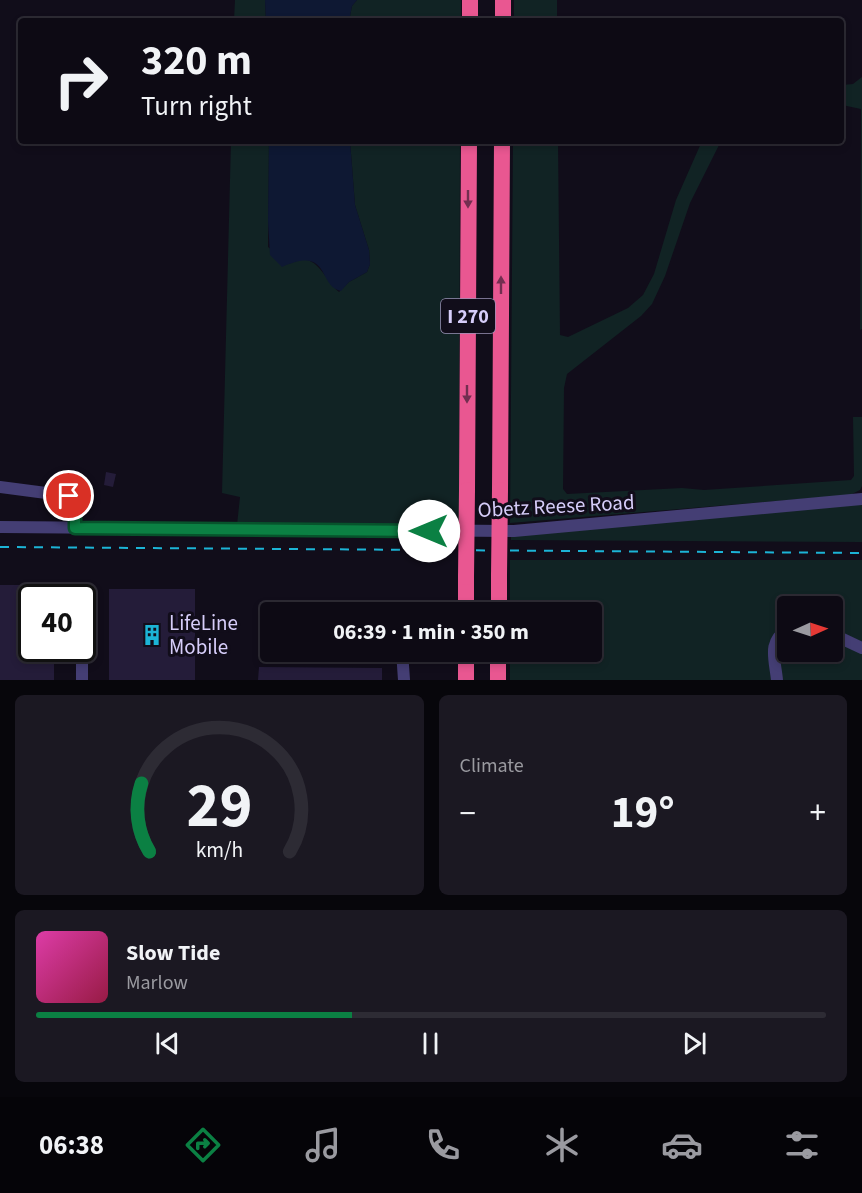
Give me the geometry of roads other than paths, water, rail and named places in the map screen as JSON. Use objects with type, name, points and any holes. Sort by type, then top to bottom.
[{"type":"highway","points":[[470,0],[470,18]]},
{"type":"highway","points":[[503,0],[503,18]]},
{"type":"highway","name":"I 270","points":[[466,602],[469,144]]},
{"type":"highway","name":"I 270","points":[[499,602],[502,144]]},
{"type":"highway","points":[[466,662],[466,680]]},
{"type":"highway","points":[[498,662],[498,680]]},
{"type":"street","points":[[0,487],[69,496],[75,504],[75,528]]},
{"type":"street","name":"Obetz Reese Road","points":[[0,527],[514,531],[862,499]]},
{"type":"street","points":[[777,638],[773,647],[777,680]]},
{"type":"street","points":[[843,639],[862,648]]},
{"type":"street","points":[[82,662],[82,680]]},
{"type":"street","points":[[403,662],[404,680]]},
{"type":"water","points":[[265,0],[357,0],[352,6],[350,18],[266,18]]},
{"type":"water","points":[[269,144],[350,144],[355,205],[369,250],[370,264],[367,272],[349,282],[341,291],[334,288],[316,264],[309,261],[282,267],[270,255]]},
{"type":"railway","points":[[0,547],[862,553]]},
{"type":"place","name":"LifeLine Mobile","points":[[152,635]]}]
